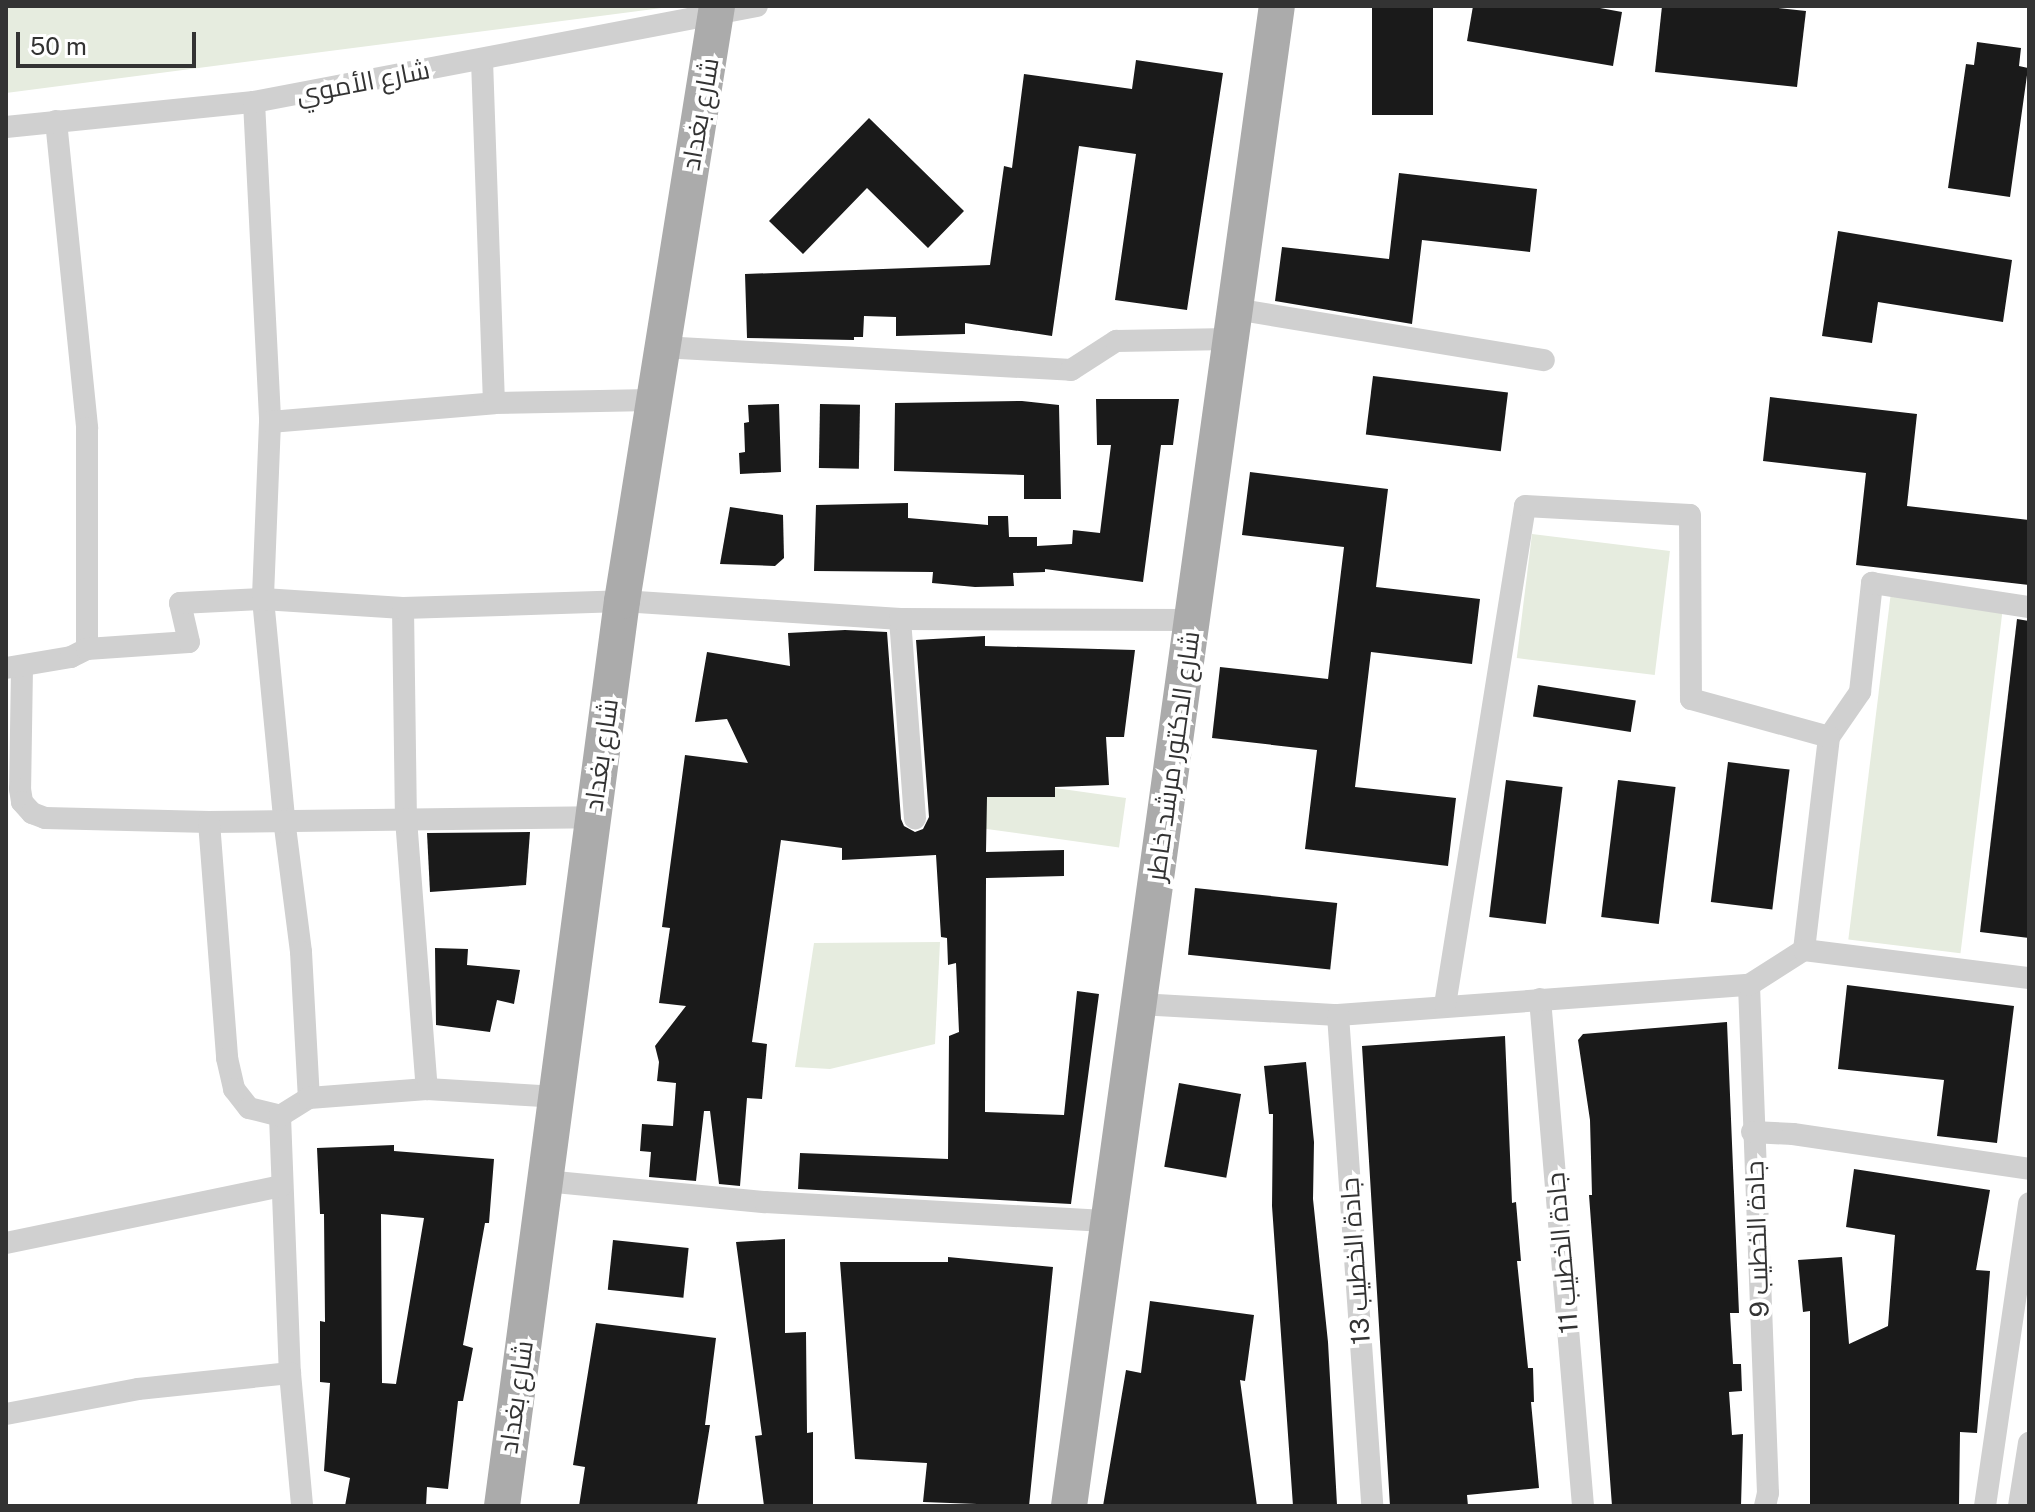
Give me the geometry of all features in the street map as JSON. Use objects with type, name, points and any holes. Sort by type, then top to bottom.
[{"type":"main road","name":"شارع الدكتور مرشد خاطر","points":[[1069,1506],[1277,6]]},
{"type":"main road","name":"شارع بغداد","points":[[502,1506],[622,601],[717,10]]},
{"type":"street","name":"شارع الأموي","points":[[6,127],[254,102],[482,60],[717,10],[757,6]]},
{"type":"street","points":[[482,60],[494,403]]},
{"type":"street","points":[[254,102],[270,422],[263,599],[284,819],[301,952],[309,1098]]},
{"type":"street","points":[[56,121],[87,428],[87,649]]},
{"type":"street","points":[[662,347],[1071,370],[1116,341],[1232,324],[1544,360]]},
{"type":"street","points":[[270,422],[494,403],[652,400]]},
{"type":"street","points":[[1445,1005],[1525,506],[1690,515],[1691,699],[1829,737]]},
{"type":"street","points":[[1804,950],[1829,737],[1860,692],[1872,583],[2029,607]]},
{"type":"street","points":[[592,817],[209,822],[45,818],[32,813],[22,802],[14,668],[71,657],[87,649],[189,642],[180,603],[263,599],[403,608],[622,601],[900,619],[1192,620]]},
{"type":"street","points":[[403,608],[406,819],[427,1089]]},
{"type":"street","points":[[900,619],[915,818]]},
{"type":"street","points":[[209,822],[227,1058],[234,1089],[249,1108],[280,1116],[309,1098],[427,1089],[556,1097]]},
{"type":"street","points":[[1139,1004],[1338,1015],[1749,985],[1804,950],[2029,978]]},
{"type":"street","name":"جادة الخطيب 9","points":[[1749,985],[1752,1132],[1769,1502]]},
{"type":"street","name":"جادة الخطيب 11","points":[[1540,999],[1583,1506]]},
{"type":"street","name":"جادة الخطيب 13","points":[[1338,1015],[1372,1506]]},
{"type":"street","points":[[280,1116],[290,1373],[302,1506]]},
{"type":"street","points":[[1752,1132],[1793,1134],[2029,1169]]},
{"type":"street","points":[[545,1181],[765,1202],[1109,1221]]},
{"type":"street","points":[[6,1243],[281,1186]]},
{"type":"street","points":[[1985,1506],[2029,1203]]},
{"type":"street","points":[[6,1414],[138,1389],[290,1373]]},
{"type":"street","points":[[2019,1506],[2029,1443]]},
{"type":"shaded area","points":[[6,6],[677,6],[6,93]]},
{"type":"shaded area","points":[[1532,534],[1670,551],[1655,675],[1517,658]]},
{"type":"shaded area","points":[[1891,592],[2003,606],[1961,953],[1848,939]]},
{"type":"shaded area","points":[[988,779],[1126,798],[1119,848],[981,828]]},
{"type":"shaded area","points":[[940,942],[935,1044],[830,1069],[795,1067],[814,943]]},
{"type":"building","points":[[1372,6],[1433,6],[1433,115],[1372,115]]},
{"type":"building","points":[[1473,6],[1589,6],[1622,12],[1613,66],[1467,41]]},
{"type":"building","points":[[1662,6],[1761,6],[1806,11],[1797,87],[1655,72]]},
{"type":"building","points":[[1977,42],[2021,48],[2019,66],[2028,68],[2010,197],[1948,188],[1966,64],[1974,65]]},
{"type":"building","points":[[1136,60],[1223,73],[1187,310],[1115,300],[1136,154],[1079,146],[1052,336],[965,323],[965,334],[896,336],[896,317],[864,316],[863,337],[854,337],[854,340],[747,338],[745,274],[990,265],[1004,166],[1012,168],[1024,74],[1132,89]]},
{"type":"building","points":[[869,118],[964,211],[928,248],[867,188],[803,254],[769,221]]},
{"type":"building","points":[[1399,173],[1537,189],[1530,252],[1422,240],[1412,324],[1275,301],[1282,247],[1389,259]]},
{"type":"building","points":[[1838,231],[2012,260],[2003,322],[1878,302],[1872,343],[1822,336]]},
{"type":"building","points":[[1373,376],[1508,393],[1501,451],[1366,435]]},
{"type":"building","points":[[1770,397],[1917,414],[1907,506],[2029,520],[2029,585],[1856,565],[1866,473],[1763,461]]},
{"type":"building","points":[[1096,399],[1179,399],[1173,445],[1161,445],[1143,582],[1045,569],[1045,572],[1013,573],[1014,586],[975,587],[932,583],[933,572],[814,571],[816,505],[908,503],[908,518],[988,525],[988,516],[1008,516],[1009,537],[1037,537],[1037,546],[1072,544],[1073,530],[1100,533],[1111,445],[1097,445]]},
{"type":"building","points":[[1022,401],[1059,405],[1061,499],[1024,499],[1024,475],[894,471],[895,403]]},
{"type":"building","points":[[779,404],[781,472],[740,474],[739,453],[745,452],[744,423],[749,422],[748,405]]},
{"type":"building","points":[[820,404],[860,405],[859,469],[819,468]]},
{"type":"building","points":[[1250,472],[1388,489],[1376,587],[1480,599],[1472,664],[1371,652],[1355,787],[1456,798],[1448,866],[1305,849],[1317,750],[1212,738],[1220,667],[1328,679],[1344,547],[1242,535]]},
{"type":"building","points":[[730,507],[783,515],[784,558],[775,566],[720,564]]},
{"type":"building","points":[[2017,619],[2029,621],[2029,938],[1980,932]]},
{"type":"building","points":[[845,630],[887,632],[901,819],[904,826],[915,832],[923,829],[929,817],[916,640],[985,636],[985,646],[1135,650],[1124,737],[1106,737],[1109,785],[1055,787],[1055,797],[987,797],[986,852],[1064,850],[1064,876],[986,878],[985,1112],[1064,1115],[1077,991],[1099,994],[1071,1204],[798,1189],[800,1153],[948,1159],[949,1036],[959,1032],[956,963],[948,965],[947,938],[941,937],[936,855],[842,860],[842,848],[781,840],[752,1042],[767,1044],[762,1099],[747,1098],[740,1186],[719,1184],[710,1111],[704,1111],[696,1181],[649,1177],[651,1152],[640,1151],[642,1124],[673,1126],[676,1083],[657,1081],[659,1062],[655,1046],[686,1006],[659,1003],[670,928],[662,927],[685,755],[748,763],[727,719],[695,722],[707,652],[790,666],[788,633]]},
{"type":"building","points":[[1538,685],[1636,700],[1631,732],[1533,717]]},
{"type":"building","points":[[1728,762],[1790,770],[1772,910],[1711,902]]},
{"type":"building","points":[[1506,780],[1563,787],[1546,924],[1489,917]]},
{"type":"building","points":[[1618,780],[1676,787],[1659,924],[1601,917]]},
{"type":"building","points":[[530,832],[526,885],[430,892],[427,833]]},
{"type":"building","points":[[1195,888],[1337,903],[1330,970],[1188,955]]},
{"type":"building","points":[[435,948],[468,949],[467,965],[520,970],[514,1004],[497,1000],[490,1032],[436,1025]]},
{"type":"building","points":[[1847,985],[2014,1006],[1997,1143],[1937,1136],[1944,1080],[1838,1069]]},
{"type":"building","points":[[1727,1022],[1739,1313],[1730,1313],[1733,1364],[1741,1364],[1742,1391],[1729,1392],[1732,1435],[1743,1434],[1741,1506],[1612,1506],[1589,1195],[1592,1195],[1590,1120],[1578,1040],[1583,1034]]},
{"type":"building","points":[[1505,1036],[1512,1203],[1516,1202],[1521,1261],[1517,1261],[1528,1368],[1533,1368],[1534,1402],[1531,1402],[1539,1488],[1467,1495],[1468,1506],[1390,1506],[1362,1046]]},
{"type":"building","points":[[1306,1062],[1314,1142],[1313,1199],[1328,1342],[1337,1505],[1293,1506],[1272,1206],[1273,1114],[1269,1114],[1264,1066]]},
{"type":"building","points":[[1179,1083],[1241,1094],[1226,1178],[1164,1167]]},
{"type":"building","points":[[394,1145],[394,1151],[494,1159],[489,1223],[485,1223],[463,1345],[473,1348],[463,1401],[458,1401],[448,1489],[427,1487],[426,1506],[345,1506],[350,1478],[324,1471],[330,1383],[320,1382],[320,1321],[325,1322],[324,1214],[320,1214],[317,1148]],"holes":[[[381,1214],[424,1218],[396,1384],[382,1383]]]},
{"type":"building","points":[[1854,1169],[1990,1190],[1976,1270],[1990,1271],[1977,1433],[1960,1432],[1959,1506],[1810,1506],[1810,1311],[1803,1312],[1798,1260],[1842,1257],[1849,1344],[1888,1326],[1895,1235],[1846,1227]]},
{"type":"building","points":[[785,1239],[785,1333],[806,1332],[807,1433],[813,1432],[813,1506],[764,1506],[755,1436],[762,1435],[736,1242]]},
{"type":"building","points":[[613,1240],[689,1248],[683,1298],[608,1290]]},
{"type":"building","points":[[948,1257],[1053,1267],[1029,1506],[923,1502],[927,1463],[855,1459],[840,1262],[948,1262]]},
{"type":"building","points":[[1150,1301],[1254,1315],[1245,1381],[1240,1380],[1257,1506],[1103,1506],[1126,1370],[1141,1373]]},
{"type":"building","points":[[596,1323],[716,1338],[705,1425],[710,1425],[697,1506],[579,1506],[585,1467],[573,1465]]}]
